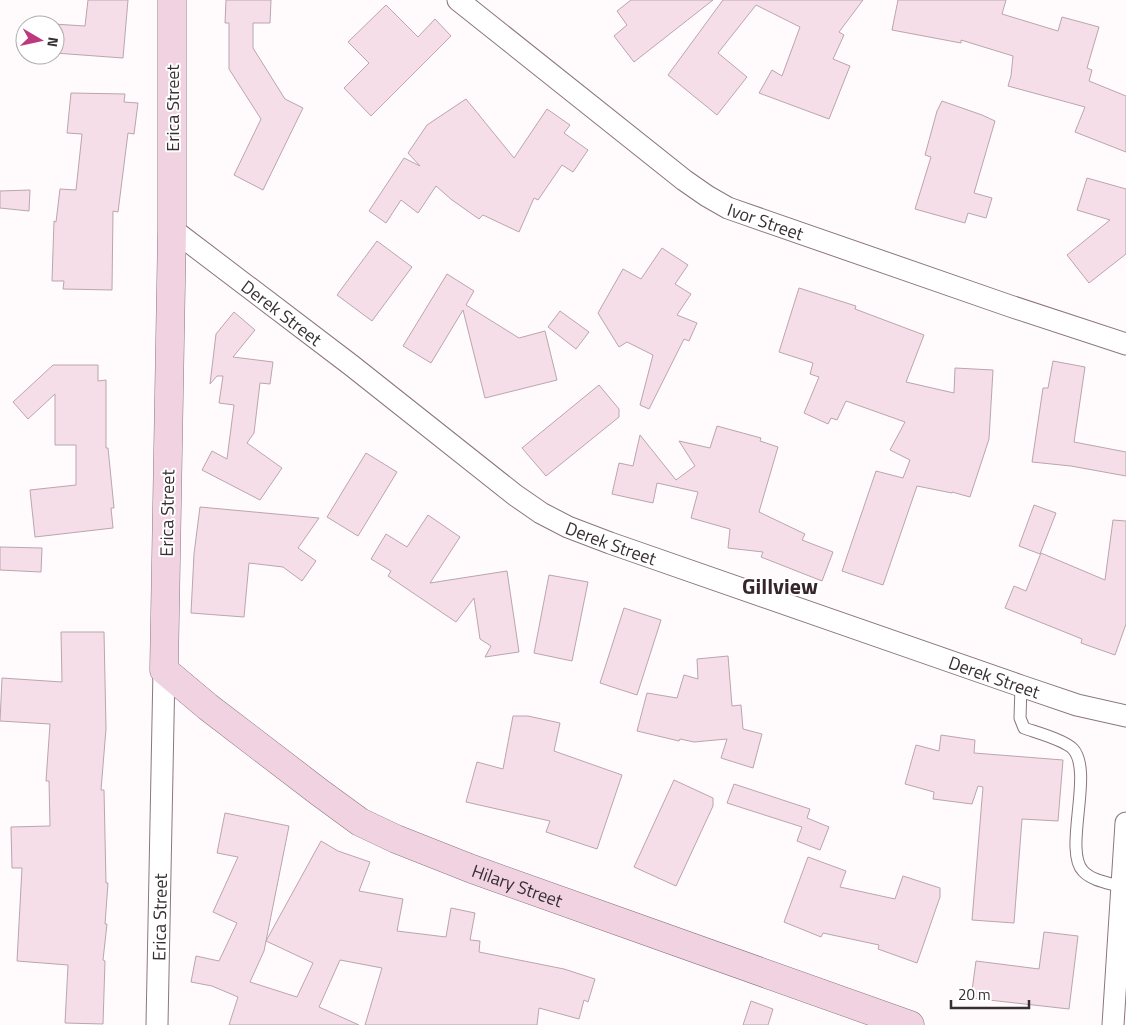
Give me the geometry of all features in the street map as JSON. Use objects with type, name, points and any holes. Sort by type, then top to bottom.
[{"type":"street","name":"Erica Street","points":[[158,1025],[172,229],[172,0]]},
{"type":"street","name":"Ivor Street","points":[[458,0],[684,180],[728,208],[1010,306],[1126,344]]},
{"type":"street","name":"Derek Street","points":[[172,229],[351,365],[515,496],[541,513],[568,527],[1076,705],[1126,716]]},
{"type":"street","name":"Hilary Street","points":[[164,670],[208,707],[319,792],[360,822],[396,840],[910,1025]]},
{"type":"street","points":[[1113,1025],[1126,823]]},
{"type":"lane","points":[[1021,686],[1020,718],[1024,728],[1072,747],[1078,758],[1080,782],[1076,854],[1083,871],[1095,879],[1122,887]]},
{"type":"building","points":[[88,0],[128,0],[123,58],[65,54],[65,25],[85,26]]},
{"type":"building","points":[[226,0],[271,0],[270,23],[253,23],[253,48],[285,99],[303,108],[263,190],[234,175],[261,119],[229,69],[229,23],[225,23]]},
{"type":"building","points":[[631,0],[713,0],[634,62],[614,36],[627,25],[617,11]]},
{"type":"building","points":[[723,0],[863,0],[839,32],[844,35],[833,59],[850,66],[829,119],[759,93],[772,70],[782,76],[800,27],[756,5],[718,53],[747,77],[717,115],[668,75]]},
{"type":"building","points":[[898,0],[1006,0],[1002,14],[1058,31],[1062,17],[1099,27],[1087,68],[1092,70],[1089,81],[1126,96],[1126,152],[1075,132],[1085,107],[1008,86],[1013,56],[961,40],[961,43],[892,30]]},
{"type":"building","points":[[386,5],[418,37],[435,19],[451,36],[371,116],[344,88],[369,63],[348,42]]},
{"type":"building","points":[[71,93],[125,94],[124,102],[138,103],[134,134],[128,133],[118,212],[113,211],[112,290],[63,289],[64,281],[52,281],[54,221],[56,222],[60,189],[76,190],[82,134],[67,133]]},
{"type":"building","points":[[466,99],[514,158],[547,109],[570,125],[564,133],[588,150],[573,172],[562,165],[538,200],[534,198],[519,232],[483,215],[479,219],[436,186],[418,213],[401,200],[386,223],[369,211],[404,158],[420,166],[408,153],[427,125]]},
{"type":"building","points":[[942,101],[995,121],[974,193],[992,198],[986,218],[968,213],[965,223],[915,209],[931,157],[925,155],[937,111]]},
{"type":"building","points":[[1087,178],[1126,189],[1126,254],[1089,283],[1067,255],[1110,220],[1077,210]]},
{"type":"building","points":[[30,190],[29,211],[0,208],[0,191]]},
{"type":"building","points":[[377,241],[412,267],[372,321],[337,295]]},
{"type":"building","points":[[662,248],[688,265],[675,284],[691,294],[677,315],[697,323],[689,341],[684,339],[649,409],[640,405],[653,355],[627,342],[619,347],[598,313],[623,269],[641,279]]},
{"type":"building","points":[[447,274],[474,291],[466,305],[519,338],[545,331],[557,380],[485,398],[463,310],[431,363],[403,346]]},
{"type":"building","points":[[799,288],[856,306],[855,309],[924,335],[906,382],[954,393],[955,368],[993,370],[989,439],[970,497],[917,486],[883,585],[842,571],[876,471],[903,478],[910,460],[890,450],[905,422],[846,401],[837,420],[831,418],[828,424],[804,413],[819,377],[810,374],[813,363],[779,352]]},
{"type":"building","points":[[560,311],[589,332],[576,349],[548,327]]},
{"type":"building","points":[[234,312],[255,330],[233,357],[273,362],[270,384],[260,383],[254,433],[247,443],[282,468],[260,500],[202,470],[212,451],[227,459],[234,405],[219,403],[223,376],[217,376],[210,384],[216,334]]},
{"type":"building","points":[[1053,361],[1085,367],[1074,442],[1126,452],[1126,476],[1071,466],[1032,462],[1043,388],[1048,388]]},
{"type":"building","points":[[53,365],[98,365],[98,381],[106,380],[106,448],[108,448],[114,508],[111,508],[113,528],[35,537],[30,490],[76,485],[76,445],[55,445],[55,394],[28,419],[13,402]]},
{"type":"building","points":[[599,385],[619,409],[619,417],[546,476],[522,448]]},
{"type":"building","points":[[717,426],[761,438],[760,441],[778,447],[759,512],[805,534],[802,540],[833,552],[822,581],[761,557],[763,552],[728,548],[730,529],[691,518],[698,492],[657,483],[653,503],[612,494],[619,463],[633,466],[640,435],[676,480],[695,466],[679,441],[710,448]]},
{"type":"building","points":[[366,453],[397,472],[358,536],[327,517]]},
{"type":"building","points":[[1034,505],[1056,513],[1040,554],[1019,546]]},
{"type":"building","points":[[200,507],[319,518],[298,548],[316,561],[302,581],[283,567],[249,563],[244,617],[191,613],[194,554]]},
{"type":"building","points":[[428,515],[460,537],[430,583],[507,571],[519,652],[485,657],[491,646],[480,639],[474,598],[456,622],[388,576],[391,571],[371,559],[386,534],[407,547]]},
{"type":"building","points":[[1113,520],[1126,521],[1126,624],[1115,655],[1081,643],[1082,639],[1005,608],[1014,586],[1026,591],[1041,553],[1105,580]]},
{"type":"building","points":[[0,547],[42,548],[41,572],[0,570]]},
{"type":"building","points":[[549,575],[588,582],[572,661],[534,653]]},
{"type":"building","points":[[624,608],[661,620],[637,695],[600,683]]},
{"type":"building","points":[[61,632],[104,632],[106,729],[101,790],[104,790],[106,883],[108,883],[105,924],[107,924],[103,960],[105,961],[103,1024],[65,1023],[68,965],[17,961],[22,868],[12,868],[11,827],[50,826],[49,781],[46,781],[50,724],[0,721],[2,678],[62,682]]},
{"type":"building","points":[[728,656],[732,706],[741,705],[743,729],[762,734],[753,768],[721,758],[727,739],[694,742],[680,739],[679,741],[637,731],[647,693],[677,698],[684,675],[698,679],[697,659]]},
{"type":"building","points":[[513,716],[528,716],[560,723],[554,751],[622,775],[597,849],[546,832],[550,821],[466,802],[477,762],[503,769]]},
{"type":"building","points":[[941,735],[975,740],[974,753],[1063,760],[1058,821],[1022,819],[1014,923],[972,920],[983,787],[978,786],[972,804],[933,799],[934,792],[905,784],[916,745],[939,751]]},
{"type":"building","points":[[674,780],[713,798],[713,806],[676,886],[634,867]]},
{"type":"building","points":[[734,784],[810,809],[807,818],[829,827],[820,850],[797,841],[802,827],[727,803]]},
{"type":"building","points":[[225,813],[289,826],[266,941],[321,841],[338,851],[370,862],[359,891],[403,899],[397,931],[446,937],[451,908],[475,913],[470,940],[480,941],[479,952],[564,969],[595,979],[588,1002],[584,1000],[579,1019],[539,1008],[537,1025],[365,1025],[382,968],[340,960],[319,1007],[359,1025],[229,1025],[238,997],[212,986],[191,982],[196,956],[219,961],[237,923],[213,912],[238,857],[217,853]],"holes":[[[266,941],[313,963],[297,997],[250,982],[264,951]]]},
{"type":"building","points":[[808,857],[846,871],[840,887],[895,899],[903,876],[940,888],[940,897],[917,963],[878,949],[879,945],[823,933],[821,937],[784,922]]},
{"type":"building","points":[[1044,932],[1078,936],[1069,1009],[971,998],[976,961],[1039,969]]},
{"type":"building","points":[[751,1001],[773,1009],[768,1025],[743,1025]]},
{"type":"district","name":"Gillview","points":[[780,586]]}]
